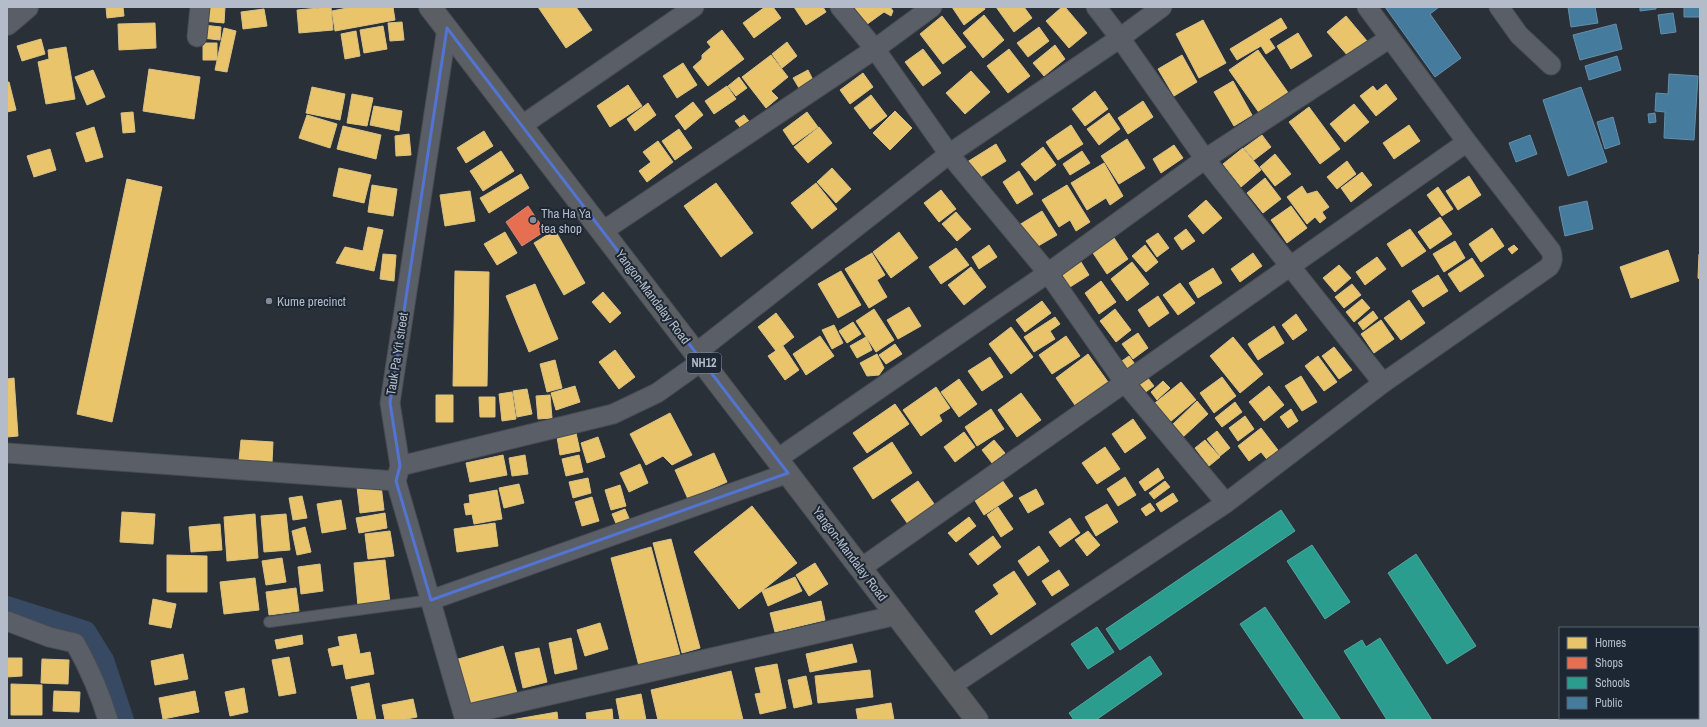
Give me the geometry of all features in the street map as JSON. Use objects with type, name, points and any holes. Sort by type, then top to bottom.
[{"type":"highway","name":"Yangon-Mandalay Road","points":[[441,14],[521,126],[977,720]]},
{"type":"street","points":[[7,24],[27,7]]},
{"type":"street","points":[[197,37],[200,7]]},
{"type":"street","points":[[521,126],[694,7]]},
{"type":"street","points":[[840,7],[875,49],[949,154],[1048,273],[1125,383],[1226,503]]},
{"type":"street","points":[[603,231],[875,49],[932,7]]},
{"type":"street","points":[[1096,7],[1120,38],[1205,159],[1291,265],[1383,383]]},
{"type":"street","points":[[7,453],[398,473],[613,414],[657,393],[699,357],[949,154],[1120,38],[1162,7]]},
{"type":"street","points":[[951,686],[1226,503],[1383,383],[1549,267],[1552,263],[1553,258],[1551,251],[1467,142],[1367,7]]},
{"type":"street","points":[[1500,7],[1519,35],[1551,64]]},
{"type":"street","name":"Tauk Pa Yit street","points":[[441,14],[390,403],[398,473],[431,600],[465,718]]},
{"type":"street","points":[[431,600],[782,466],[1205,159],[1390,38]]},
{"type":"street","points":[[861,568],[1467,142]]},
{"type":"street","points":[[465,718],[897,615]]},
{"type":"street","points":[[7,621],[49,637],[75,643],[86,662],[103,702],[108,720]]},
{"type":"lane","points":[[269,622],[431,600]]},
{"type":"highlighted area","points":[[447,28],[521,126],[788,473],[431,600],[396,481],[400,466],[390,403]]},
{"type":"building: Homes","points":[[106,7],[123,7],[124,16],[107,18]]},
{"type":"building: Homes","points":[[204,7],[225,7],[224,23],[203,21]]},
{"type":"building: Homes","points":[[331,7],[333,30],[299,33],[297,10]]},
{"type":"building: Homes","points":[[352,7],[393,7],[395,20],[335,31],[332,11]]},
{"type":"building: Homes","points":[[538,7],[576,7],[592,30],[566,48]]},
{"type":"building: Homes","points":[[765,7],[773,7],[781,18],[754,38],[743,23]]},
{"type":"building: Homes","points":[[794,7],[823,7],[826,12],[806,25]]},
{"type":"building: Homes","points":[[854,7],[890,7],[893,11],[891,16],[884,12],[866,25]]},
{"type":"building: Homes","points":[[952,7],[984,7],[985,9],[964,25]]},
{"type":"building: Homes","points":[[996,7],[1024,7],[1032,18],[1014,32]]},
{"type":"building: Homes","points":[[1062,7],[1065,7],[1087,33],[1069,48],[1046,21]]},
{"type":"building: Homes","points":[[264,9],[267,26],[243,29],[241,12]]},
{"type":"building: Homes","points":[[984,15],[1004,40],[983,58],[963,33]]},
{"type":"building: Homes","points":[[942,16],[966,47],[943,64],[920,34]]},
{"type":"building: Homes","points":[[1346,16],[1367,41],[1349,57],[1327,32]]},
{"type":"building: Homes","points":[[1281,18],[1287,28],[1269,39],[1275,48],[1266,54],[1261,46],[1237,60],[1230,49]]},
{"type":"building: Homes","points":[[1203,20],[1226,63],[1199,78],[1176,34]]},
{"type":"building: Homes","points":[[402,22],[404,40],[390,41],[388,23]]},
{"type":"building: Homes","points":[[155,23],[156,48],[119,50],[118,24]]},
{"type":"building: Homes","points":[[203,25],[221,27],[220,40],[202,38]]},
{"type":"building: Homes","points":[[383,26],[387,49],[364,53],[360,30]]},
{"type":"building: Homes","points":[[1039,27],[1049,41],[1028,57],[1017,43]]},
{"type":"building: Homes","points":[[224,28],[236,31],[227,72],[215,70]]},
{"type":"building: Homes","points":[[722,30],[744,59],[708,86],[693,67],[702,59],[702,55],[711,47],[707,42]]},
{"type":"building: Homes","points":[[356,31],[360,56],[345,59],[341,34]]},
{"type":"building: Homes","points":[[1298,33],[1312,56],[1291,69],[1277,46]]},
{"type":"building: Homes","points":[[41,39],[45,54],[22,61],[17,46]]},
{"type":"building: Homes","points":[[787,42],[797,56],[782,68],[772,54]]},
{"type":"building: Homes","points":[[203,43],[217,43],[217,60],[203,60]]},
{"type":"building: Homes","points":[[1055,45],[1065,59],[1044,76],[1033,63]]},
{"type":"building: Homes","points":[[66,47],[75,99],[46,104],[38,62],[49,59],[48,50]]},
{"type":"building: Homes","points":[[923,49],[941,73],[923,86],[905,62]]},
{"type":"building: Homes","points":[[1009,49],[1030,76],[1008,93],[987,66]]},
{"type":"building: Homes","points":[[1258,50],[1289,94],[1260,114],[1229,70]]},
{"type":"building: Homes","points":[[771,55],[788,77],[771,91],[778,98],[766,108],[742,77]]},
{"type":"building: Homes","points":[[1182,55],[1197,82],[1174,96],[1158,69]]},
{"type":"building: Homes","points":[[683,63],[697,85],[677,98],[663,76]]},
{"type":"building: Homes","points":[[149,69],[200,77],[194,119],[143,111]]},
{"type":"building: Homes","points":[[93,70],[105,97],[87,105],[75,77]]},
{"type":"building: Homes","points":[[808,70],[813,80],[799,88],[793,78]]},
{"type":"building: Homes","points":[[971,71],[990,92],[965,114],[946,93]]},
{"type":"building: Homes","points":[[863,73],[873,87],[850,104],[840,90]]},
{"type":"building: Homes","points":[[739,77],[747,88],[736,96],[728,86]]},
{"type":"building: Homes","points":[[1233,81],[1252,115],[1234,126],[1214,92]]},
{"type":"building: Homes","points":[[7,82],[9,82],[16,110],[7,112]]},
{"type":"building: Homes","points":[[1386,84],[1397,99],[1376,116],[1360,96],[1373,86],[1377,91]]},
{"type":"building: Homes","points":[[628,85],[642,106],[610,127],[597,106]]},
{"type":"building: Homes","points":[[727,86],[736,99],[714,114],[705,101]]},
{"type":"building: Homes","points":[[312,87],[345,94],[340,120],[306,113]]},
{"type":"building: Homes","points":[[1095,91],[1108,109],[1085,126],[1072,109]]},
{"type":"building: Homes","points":[[352,94],[373,98],[367,126],[347,123]]},
{"type":"building: Homes","points":[[871,95],[887,116],[870,129],[854,108]]},
{"type":"building: Homes","points":[[1143,101],[1153,117],[1128,134],[1118,118]]},
{"type":"building: Homes","points":[[693,102],[703,115],[685,130],[675,116]]},
{"type":"building: Homes","points":[[648,103],[656,115],[635,131],[627,119]]},
{"type":"building: Homes","points":[[1354,104],[1369,122],[1345,142],[1330,124]]},
{"type":"building: Homes","points":[[374,106],[402,111],[399,131],[370,125]]},
{"type":"building: Homes","points":[[1309,107],[1340,149],[1320,164],[1289,122]]},
{"type":"building: Homes","points":[[895,111],[912,128],[890,150],[873,133]]},
{"type":"building: Homes","points":[[133,112],[135,132],[123,133],[121,113]]},
{"type":"building: Homes","points":[[807,112],[818,127],[793,145],[783,130]]},
{"type":"building: Homes","points":[[1109,113],[1120,129],[1099,145],[1087,129]]},
{"type":"building: Homes","points":[[307,115],[337,124],[330,148],[299,138]]},
{"type":"building: Homes","points":[[744,115],[752,125],[744,132],[735,121]]},
{"type":"building: Homes","points":[[1071,125],[1083,144],[1058,160],[1046,142]]},
{"type":"building: Homes","points":[[1409,125],[1420,141],[1394,159],[1383,143]]},
{"type":"building: Homes","points":[[343,126],[381,135],[376,159],[337,149]]},
{"type":"building: Homes","points":[[94,127],[103,157],[86,162],[76,133]]},
{"type":"building: Homes","points":[[819,127],[832,143],[808,163],[794,147]]},
{"type":"building: Homes","points":[[679,129],[692,148],[675,160],[662,141]]},
{"type":"building: Homes","points":[[484,131],[493,146],[466,163],[457,148]]},
{"type":"building: Homes","points":[[409,134],[411,155],[396,156],[395,136]]},
{"type":"building: Homes","points":[[1262,135],[1271,147],[1254,160],[1244,148]]},
{"type":"building: Homes","points":[[1127,139],[1145,168],[1119,184],[1101,156]]},
{"type":"building: Homes","points":[[658,141],[673,162],[647,182],[639,171],[651,162],[643,152]]},
{"type":"building: Homes","points":[[996,144],[1006,161],[974,181],[964,164]]},
{"type":"building: Homes","points":[[1174,145],[1183,158],[1161,173],[1153,159]]},
{"type":"building: Homes","points":[[1043,147],[1056,165],[1035,181],[1021,164]]},
{"type":"building: Homes","points":[[1243,148],[1261,170],[1241,187],[1223,164]]},
{"type":"building: Homes","points":[[50,149],[56,170],[34,177],[27,156]]},
{"type":"building: Homes","points":[[501,151],[514,171],[483,191],[470,171]]},
{"type":"building: Homes","points":[[1082,151],[1090,163],[1070,175],[1063,164]]},
{"type":"building: Homes","points":[[1275,154],[1291,174],[1275,186],[1260,167]]},
{"type":"building: Homes","points":[[1347,161],[1356,174],[1337,189],[1327,177]]},
{"type":"building: Homes","points":[[1104,163],[1123,196],[1110,205],[1106,198],[1087,210],[1071,183]]},
{"type":"building: Homes","points":[[339,168],[371,175],[364,203],[333,196]]},
{"type":"building: Homes","points":[[832,168],[851,189],[836,203],[817,182]]},
{"type":"building: Homes","points":[[1019,171],[1033,194],[1017,204],[1003,182]]},
{"type":"building: Homes","points":[[1362,172],[1372,185],[1351,202],[1341,188]]},
{"type":"building: Homes","points":[[521,174],[529,188],[489,213],[480,198]]},
{"type":"building: Homes","points":[[1469,176],[1481,195],[1458,210],[1446,191]]},
{"type":"building: Homes","points":[[1265,178],[1281,199],[1263,213],[1247,193]]},
{"type":"building: Homes","points":[[127,179],[162,187],[112,422],[77,414]]},
{"type":"building: Homes","points":[[716,183],[753,233],[721,257],[684,206]]},
{"type":"building: Homes","points":[[816,183],[837,209],[812,229],[791,203]]},
{"type":"building: Homes","points":[[372,185],[397,189],[393,216],[368,212]]},
{"type":"building: Homes","points":[[1067,185],[1090,222],[1076,231],[1070,220],[1059,227],[1042,200]]},
{"type":"building: Homes","points":[[1302,186],[1307,194],[1317,191],[1329,207],[1322,212],[1326,218],[1320,223],[1315,217],[1307,224],[1287,197]]},
{"type":"building: Homes","points":[[1438,187],[1453,209],[1442,216],[1427,195]]},
{"type":"building: Homes","points":[[941,190],[956,209],[939,222],[924,203]]},
{"type":"building: Homes","points":[[470,191],[475,221],[445,226],[440,195]]},
{"type":"building: Homes","points":[[1206,200],[1222,218],[1203,234],[1188,216]]},
{"type":"building: Homes","points":[[1291,206],[1307,228],[1287,243],[1271,220]]},
{"type":"building: Homes","points":[[1042,211],[1057,235],[1033,249],[1019,225]]},
{"type":"building: Homes","points":[[956,212],[971,229],[957,241],[942,224]]},
{"type":"building: Homes","points":[[1440,217],[1452,234],[1430,249],[1418,232]]},
{"type":"building: Homes","points":[[368,227],[383,230],[374,271],[336,263],[345,247],[363,251]]},
{"type":"building: Homes","points":[[1492,228],[1504,246],[1481,262],[1469,244]]},
{"type":"building: Homes","points":[[1186,229],[1195,241],[1182,250],[1174,238]]},
{"type":"building: Homes","points":[[1410,229],[1426,251],[1402,267],[1387,244]]},
{"type":"building: Homes","points":[[555,230],[585,283],[564,295],[534,243]]},
{"type":"building: Homes","points":[[505,232],[517,253],[497,265],[484,244]]},
{"type":"building: Homes","points":[[899,232],[918,258],[891,278],[873,252]]},
{"type":"building: Homes","points":[[1158,233],[1169,248],[1157,257],[1146,241]]},
{"type":"building: Homes","points":[[1114,238],[1128,259],[1107,274],[1093,253]]},
{"type":"building: Homes","points":[[1455,241],[1465,258],[1444,272],[1433,254]]},
{"type":"building: Homes","points":[[989,245],[997,257],[979,269],[972,257]]},
{"type":"building: Homes","points":[[1145,245],[1158,262],[1146,272],[1132,256]]},
{"type":"building: Homes","points":[[1514,245],[1518,249],[1512,254],[1508,249]]},
{"type":"building: Homes","points":[[956,248],[969,265],[941,284],[929,267]]},
{"type":"building: Homes","points":[[1668,250],[1679,281],[1631,298],[1620,267]]},
{"type":"building: Homes","points":[[872,253],[885,275],[877,280],[887,297],[869,308],[845,269]]},
{"type":"building: Homes","points":[[1253,253],[1262,266],[1240,282],[1231,269]]},
{"type":"building: Homes","points":[[383,254],[396,255],[394,281],[380,279]]},
{"type":"building: Homes","points":[[1700,254],[1700,279],[1698,278]]},
{"type":"building: Homes","points":[[1377,257],[1386,269],[1365,285],[1356,272]]},
{"type":"building: Homes","points":[[1472,258],[1484,276],[1460,292],[1448,274]]},
{"type":"building: Homes","points":[[1081,262],[1089,275],[1070,287],[1062,274]]},
{"type":"building: Homes","points":[[1132,262],[1149,284],[1127,301],[1111,279]]},
{"type":"building: Homes","points":[[1339,265],[1351,278],[1335,292],[1323,278]]},
{"type":"building: Homes","points":[[971,267],[986,287],[964,305],[948,285]]},
{"type":"building: Homes","points":[[1213,268],[1222,283],[1198,298],[1189,283]]},
{"type":"building: Homes","points":[[455,271],[489,272],[487,386],[453,386]]},
{"type":"building: Homes","points":[[841,271],[861,305],[838,318],[818,284]]},
{"type":"building: Homes","points":[[1438,275],[1448,291],[1423,307],[1412,291]]},
{"type":"building: Homes","points":[[1101,281],[1116,302],[1099,314],[1085,293]]},
{"type":"building: Homes","points":[[1180,283],[1195,303],[1178,315],[1163,295]]},
{"type":"building: Homes","points":[[535,284],[558,339],[529,352],[506,296]]},
{"type":"building: Homes","points":[[1352,284],[1361,295],[1344,308],[1335,297]]},
{"type":"building: Homes","points":[[603,292],[621,313],[610,323],[592,302]]},
{"type":"building: Homes","points":[[1158,296],[1169,313],[1149,327],[1138,310]]},
{"type":"building: Homes","points":[[1362,299],[1370,308],[1354,322],[1346,312]]},
{"type":"building: Homes","points":[[1409,300],[1425,323],[1401,340],[1384,318]]},
{"type":"building: Homes","points":[[1042,301],[1051,313],[1025,332],[1016,320]]},
{"type":"building: Homes","points":[[909,307],[921,326],[898,339],[887,320]]},
{"type":"building: Homes","points":[[874,309],[894,340],[876,352],[856,321]]},
{"type":"building: Homes","points":[[1115,309],[1131,330],[1116,342],[1100,321]]},
{"type":"building: Homes","points":[[1373,311],[1378,318],[1363,330],[1358,323]]},
{"type":"building: Homes","points":[[776,313],[794,337],[776,351],[758,327]]},
{"type":"building: Homes","points":[[1296,314],[1307,330],[1293,340],[1282,325]]},
{"type":"building: Homes","points":[[1055,317],[1060,324],[1050,331],[1055,339],[1034,352],[1024,337]]},
{"type":"building: Homes","points":[[1381,320],[1394,339],[1374,353],[1361,334]]},
{"type":"building: Homes","points":[[853,322],[861,334],[847,343],[839,331]]},
{"type":"building: Homes","points":[[834,325],[843,343],[832,349],[822,330]]},
{"type":"building: Homes","points":[[1274,326],[1284,343],[1258,360],[1248,344]]},
{"type":"building: Homes","points":[[1011,327],[1033,357],[1011,374],[989,344]]},
{"type":"building: Homes","points":[[1138,333],[1148,348],[1133,359],[1122,344]]},
{"type":"building: Homes","points":[[820,336],[834,356],[806,375],[793,354]]},
{"type":"building: Homes","points":[[1066,336],[1080,356],[1052,374],[1039,355]]},
{"type":"building: Homes","points":[[866,337],[872,350],[857,358],[850,346]]},
{"type":"building: Homes","points":[[1233,337],[1263,374],[1240,393],[1210,356]]},
{"type":"building: Homes","points":[[895,344],[902,354],[886,364],[879,355]]},
{"type":"building: Homes","points":[[783,346],[799,370],[785,380],[768,356]]},
{"type":"building: Homes","points":[[1334,347],[1352,370],[1339,379],[1322,356]]},
{"type":"building: Homes","points":[[615,350],[635,377],[619,389],[599,362]]},
{"type":"building: Homes","points":[[877,354],[884,368],[879,375],[867,376],[860,363]]},
{"type":"building: Homes","points":[[1088,354],[1108,382],[1075,405],[1056,378]]},
{"type":"building: Homes","points":[[1129,356],[1137,367],[1126,374],[1119,363]]},
{"type":"building: Homes","points":[[1318,356],[1337,382],[1324,391],[1305,366]]},
{"type":"building: Homes","points":[[990,357],[1003,377],[982,391],[968,371]]},
{"type":"building: Homes","points":[[555,360],[562,388],[547,392],[540,364]]},
{"type":"building: Homes","points":[[1301,376],[1317,402],[1302,411],[1285,386]]},
{"type":"building: Homes","points":[[1147,377],[1154,386],[1140,396],[1133,388]]},
{"type":"building: Homes","points":[[1222,377],[1236,396],[1214,413],[1200,393]]},
{"type":"building: Homes","points":[[14,378],[18,436],[7,437],[7,379]]},
{"type":"building: Homes","points":[[959,379],[977,404],[959,417],[941,392]]},
{"type":"building: Homes","points":[[1163,381],[1170,388],[1157,400],[1151,392]]},
{"type":"building: Homes","points":[[1181,382],[1196,400],[1170,422],[1155,403]]},
{"type":"building: Homes","points":[[575,386],[580,402],[556,410],[551,393]]},
{"type":"building: Homes","points":[[1269,386],[1284,405],[1264,421],[1249,402]]},
{"type":"building: Homes","points":[[936,387],[950,408],[939,415],[942,421],[921,436],[903,410]]},
{"type":"building: Homes","points":[[527,389],[532,414],[517,417],[513,391]]},
{"type":"building: Homes","points":[[512,392],[516,419],[502,421],[499,394]]},
{"type":"building: Homes","points":[[1021,393],[1041,420],[1017,437],[998,410]]},
{"type":"building: Homes","points":[[436,395],[453,395],[453,422],[436,422]]},
{"type":"building: Homes","points":[[550,395],[552,418],[538,419],[536,396]]},
{"type":"building: Homes","points":[[479,397],[495,397],[495,417],[480,417]]},
{"type":"building: Homes","points":[[1197,401],[1208,414],[1183,437],[1172,425]]},
{"type":"building: Homes","points":[[1235,402],[1242,412],[1222,427],[1215,418]]},
{"type":"building: Homes","points":[[895,404],[909,424],[867,453],[853,433]]},
{"type":"building: Homes","points":[[991,409],[1004,429],[977,446],[965,427]]},
{"type":"building: Homes","points":[[1291,409],[1298,421],[1288,428],[1280,417]]},
{"type":"building: Homes","points":[[670,413],[692,455],[672,465],[663,456],[646,465],[630,434]]},
{"type":"building: Homes","points":[[1245,416],[1254,429],[1238,441],[1229,428]]},
{"type":"building: Homes","points":[[1133,419],[1146,438],[1125,453],[1112,434]]},
{"type":"building: Homes","points":[[1261,428],[1281,454],[1270,463],[1261,452],[1249,461],[1238,446]]},
{"type":"building: Homes","points":[[1217,431],[1230,448],[1220,456],[1207,439]]},
{"type":"building: Homes","points":[[964,432],[975,447],[955,462],[944,447]]},
{"type":"building: Homes","points":[[576,433],[580,451],[560,455],[557,437]]},
{"type":"building: Homes","points":[[598,437],[605,457],[587,463],[581,443]]},
{"type":"building: Homes","points":[[241,440],[273,442],[272,463],[239,461]]},
{"type":"building: Homes","points":[[994,440],[1005,453],[992,463],[982,450]]},
{"type":"building: Homes","points":[[1205,440],[1220,457],[1209,466],[1195,448]]},
{"type":"building: Homes","points":[[892,442],[912,473],[873,499],[853,468]]},
{"type":"building: Homes","points":[[1105,447],[1120,469],[1097,484],[1082,463]]},
{"type":"building: Homes","points":[[714,453],[727,482],[688,499],[675,470]]},
{"type":"building: Homes","points":[[503,455],[507,475],[470,482],[466,463]]},
{"type":"building: Homes","points":[[525,455],[528,474],[512,476],[509,458]]},
{"type":"building: Homes","points":[[579,455],[583,472],[566,476],[562,459]]},
{"type":"building: Homes","points":[[640,464],[648,483],[629,492],[620,473]]},
{"type":"building: Homes","points":[[1158,468],[1164,478],[1145,491],[1139,482]]},
{"type":"building: Homes","points":[[1125,477],[1136,495],[1118,506],[1107,489]]},
{"type":"building: Homes","points":[[588,478],[591,493],[573,498],[569,482]]},
{"type":"building: Homes","points":[[1002,480],[1013,496],[984,515],[974,499]]},
{"type":"building: Homes","points":[[918,481],[937,508],[910,527],[891,500]]},
{"type":"building: Homes","points":[[1165,481],[1170,487],[1154,499],[1149,493]]},
{"type":"building: Homes","points":[[519,484],[524,503],[504,508],[499,488]]},
{"type":"building: Homes","points":[[381,485],[384,510],[360,513],[357,487]]},
{"type":"building: Homes","points":[[620,485],[626,506],[611,510],[605,490]]},
{"type":"building: Homes","points":[[1036,489],[1044,504],[1028,513],[1019,498]]},
{"type":"building: Homes","points":[[497,490],[502,519],[474,524],[472,514],[466,515],[464,504],[470,503],[469,495]]},
{"type":"building: Homes","points":[[1173,493],[1178,501],[1161,512],[1156,504]]},
{"type":"building: Homes","points":[[302,496],[307,518],[293,520],[289,498]]},
{"type":"building: Homes","points":[[592,497],[599,521],[582,526],[575,502]]},
{"type":"building: Homes","points":[[341,500],[346,529],[322,533],[317,504]]},
{"type":"building: Homes","points":[[1150,503],[1155,510],[1146,516],[1141,509]]},
{"type":"building: Homes","points":[[1107,504],[1118,522],[1096,536],[1085,517]]},
{"type":"building: Homes","points":[[752,506],[797,563],[739,609],[694,552]]},
{"type":"building: Homes","points":[[998,507],[1013,529],[1001,537],[987,515]]},
{"type":"building: Homes","points":[[625,509],[631,523],[618,528],[612,514]]},
{"type":"building: Homes","points":[[122,512],[155,514],[153,544],[120,542]]},
{"type":"building: Homes","points":[[385,513],[387,528],[359,533],[356,518]]},
{"type":"building: Homes","points":[[255,514],[258,558],[227,561],[224,517]]},
{"type":"building: Homes","points":[[286,514],[290,550],[264,552],[261,516]]},
{"type":"building: Homes","points":[[969,517],[976,526],[956,542],[948,533]]},
{"type":"building: Homes","points":[[1070,518],[1080,533],[1060,547],[1049,532]]},
{"type":"building: Homes","points":[[495,523],[498,546],[457,552],[454,529]]},
{"type":"building: Homes","points":[[220,524],[222,550],[191,552],[189,527]]},
{"type":"building: Homes","points":[[305,527],[311,552],[297,555],[292,531]]},
{"type":"building: Homes","points":[[390,531],[394,556],[368,559],[365,534]]},
{"type":"building: Homes","points":[[1088,531],[1100,545],[1087,556],[1075,540]]},
{"type":"building: Homes","points":[[993,536],[1001,547],[978,565],[969,554]]},
{"type":"building: Homes","points":[[671,539],[700,648],[682,653],[653,543]]},
{"type":"building: Homes","points":[[1039,546],[1049,561],[1028,576],[1018,561]]},
{"type":"building: Homes","points":[[651,547],[680,655],[639,666],[611,558]]},
{"type":"building: Homes","points":[[167,555],[207,556],[207,592],[167,592]]},
{"type":"building: Homes","points":[[282,558],[286,582],[266,585],[262,561]]},
{"type":"building: Homes","points":[[385,560],[390,603],[358,606],[354,563]]},
{"type":"building: Homes","points":[[815,563],[828,584],[809,596],[796,575]]},
{"type":"building: Homes","points":[[320,564],[323,591],[301,594],[298,567]]},
{"type":"building: Homes","points":[[1059,570],[1069,585],[1052,596],[1042,581]]},
{"type":"building: Homes","points":[[1014,571],[1036,604],[991,635],[975,611],[999,594],[993,585]]},
{"type":"building: Homes","points":[[795,577],[802,591],[768,606],[762,591]]},
{"type":"building: Homes","points":[[255,578],[259,610],[224,614],[220,582]]},
{"type":"building: Homes","points":[[296,588],[299,611],[269,615],[266,592]]},
{"type":"building: Homes","points":[[153,599],[176,604],[171,628],[149,624]]},
{"type":"building: Homes","points":[[821,601],[825,620],[775,632],[770,613]]},
{"type":"building: Homes","points":[[600,623],[608,649],[585,656],[577,630]]},
{"type":"building: Homes","points":[[356,634],[360,654],[370,652],[374,674],[346,679],[343,664],[332,666],[328,649],[340,646],[338,637]]},
{"type":"building: Homes","points":[[302,635],[303,644],[277,649],[275,640]]},
{"type":"building: Homes","points":[[571,638],[577,669],[555,674],[549,643]]},
{"type":"building: Homes","points":[[852,644],[857,662],[810,672],[806,654]]},
{"type":"building: Homes","points":[[503,646],[517,693],[469,708],[455,660]]},
{"type":"building: Homes","points":[[539,648],[547,682],[523,688],[515,653]]},
{"type":"building: Homes","points":[[183,654],[188,679],[155,685],[151,661]]},
{"type":"building: Homes","points":[[289,657],[296,693],[279,696],[272,660]]},
{"type":"building: Homes","points":[[7,658],[22,658],[22,676],[7,677]]},
{"type":"building: Homes","points":[[42,659],[69,660],[68,684],[41,683]]},
{"type":"building: Homes","points":[[777,664],[786,708],[760,714],[755,694],[761,693],[755,668]]},
{"type":"building: Homes","points":[[870,670],[873,697],[818,703],[815,676]]},
{"type":"building: Homes","points":[[731,671],[743,720],[658,720],[651,690]]},
{"type":"building: Homes","points":[[806,676],[812,704],[794,708],[788,680]]},
{"type":"building: Homes","points":[[369,683],[376,720],[358,720],[351,687]]},
{"type":"building: Homes","points":[[11,684],[42,685],[42,715],[11,715]]},
{"type":"building: Homes","points":[[244,688],[248,712],[230,716],[225,692]]},
{"type":"building: Homes","points":[[54,691],[80,692],[79,712],[53,711]]},
{"type":"building: Homes","points":[[195,691],[199,712],[163,719],[159,698]]},
{"type":"building: Homes","points":[[641,694],[646,720],[620,720],[616,699]]},
{"type":"building: Homes","points":[[413,699],[417,717],[401,720],[385,720],[382,705]]},
{"type":"building: Homes","points":[[891,703],[894,720],[858,720],[856,709]]},
{"type":"building: Homes","points":[[612,709],[613,720],[587,720],[586,713]]},
{"type":"building: Homes","points":[[557,712],[558,720],[511,720]]},
{"type":"building: Shops","points":[[528,206],[545,231],[522,246],[506,222]]},
{"type":"building: Schools","points":[[1281,510],[1295,531],[1120,650],[1106,629]]},
{"type":"building: Schools","points":[[1312,545],[1350,602],[1325,619],[1287,561]]},
{"type":"building: Schools","points":[[1416,554],[1476,646],[1447,664],[1388,573]]},
{"type":"building: Schools","points":[[1265,607],[1341,720],[1305,720],[1240,624]]},
{"type":"building: Schools","points":[[1097,627],[1114,652],[1088,669],[1071,644]]},
{"type":"building: Schools","points":[[1380,638],[1432,720],[1387,720],[1344,651],[1362,640],[1366,647]]},
{"type":"building: Schools","points":[[1150,656],[1162,674],[1096,720],[1074,720],[1069,713]]},
{"type":"building: Public","points":[[1385,7],[1439,7],[1430,14],[1461,58],[1435,77]]},
{"type":"building: Public","points":[[1568,7],[1595,7],[1598,23],[1571,27]]},
{"type":"building: Public","points":[[1640,7],[1656,7],[1656,9],[1640,11]]},
{"type":"building: Public","points":[[1684,7],[1700,7],[1700,17],[1684,17]]},
{"type":"building: Public","points":[[1673,13],[1676,32],[1661,34],[1658,15]]},
{"type":"building: Public","points":[[1616,24],[1622,49],[1580,60],[1573,35]]},
{"type":"building: Public","points":[[1617,56],[1621,70],[1589,80],[1585,66]]},
{"type":"building: Public","points":[[1669,74],[1698,76],[1694,140],[1664,138],[1665,112],[1655,111],[1656,93],[1668,94]]},
{"type":"building: Public","points":[[1581,87],[1607,162],[1568,176],[1543,100]]},
{"type":"building: Public","points":[[1655,113],[1656,122],[1649,123],[1648,114]]},
{"type":"building: Public","points":[[1613,117],[1620,144],[1605,149],[1597,122]]},
{"type":"building: Public","points":[[1530,135],[1537,154],[1516,162],[1509,143]]},
{"type":"building: Public","points":[[1587,201],[1593,229],[1565,236],[1559,207]]},
{"type":"waterway","points":[[7,606],[86,631],[104,660],[124,720]]},
{"type":"place","name":"Tha Ha Ya tea shop","points":[[533,220]]},
{"type":"place","name":"Kume precinct","points":[[269,301]]}]
